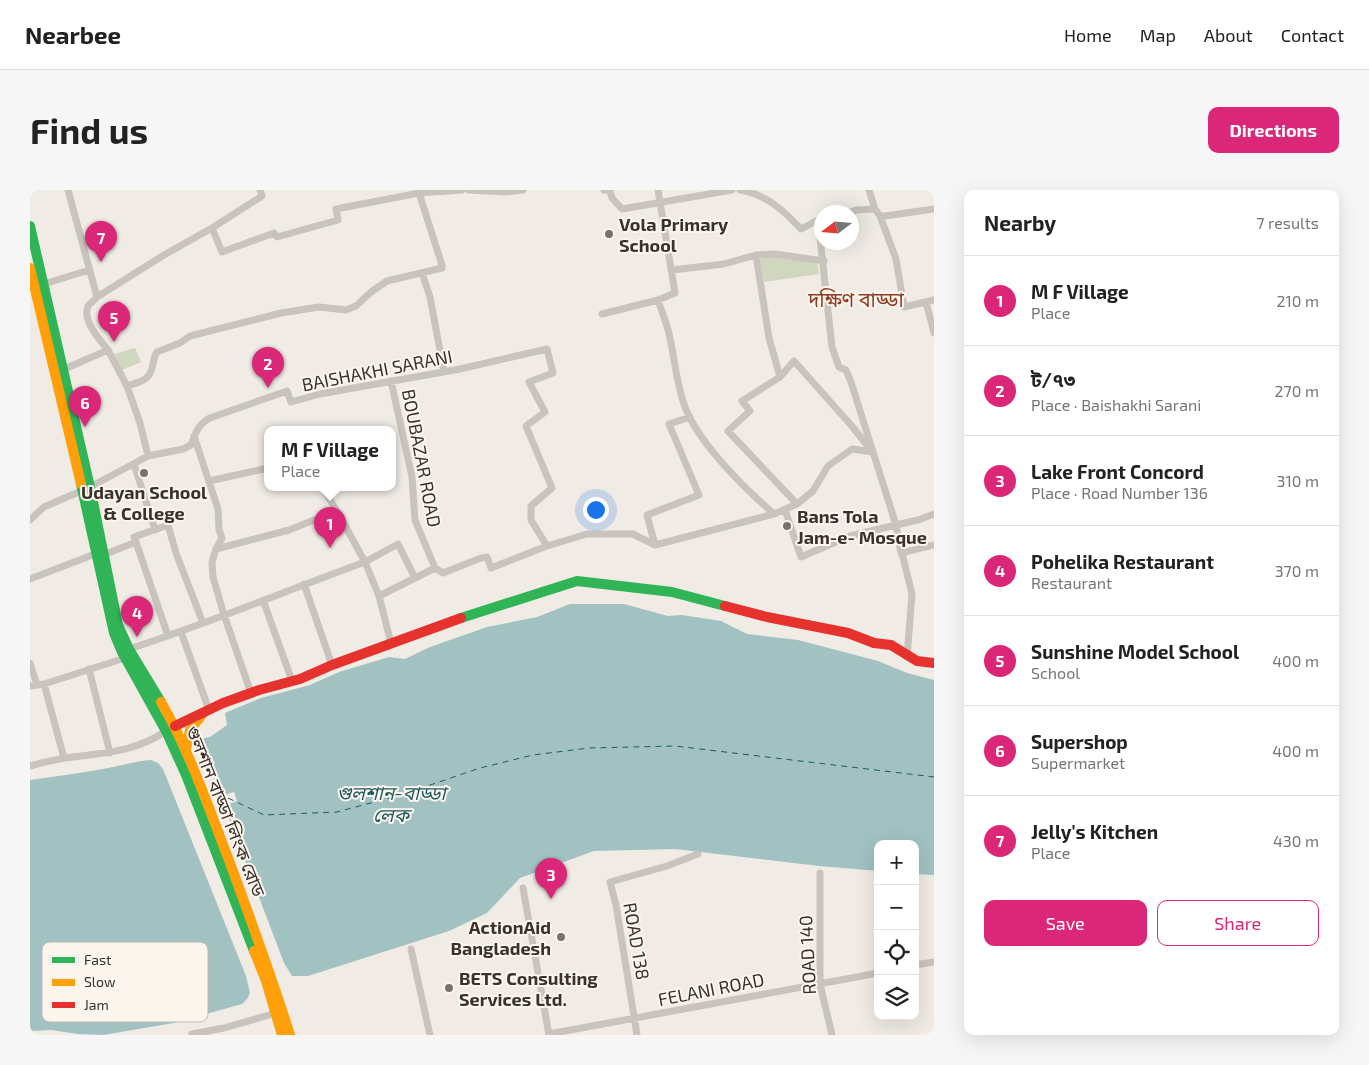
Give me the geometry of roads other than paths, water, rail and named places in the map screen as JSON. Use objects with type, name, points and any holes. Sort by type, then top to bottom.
[{"type":"main road","name":"গুলশান বাড্ডা লিংক রোড","points":[[30,226],[36,287],[86,489]]},
{"type":"main road","name":"গুলশান বাড্ডা লিংক রোড","points":[[30,268],[62,370],[99,554],[125,653],[170,728],[186,749],[194,767],[272,976],[290,1035]]},
{"type":"main road","points":[[170,728],[191,717],[251,693],[292,681],[442,624],[577,581],[672,592],[759,615],[848,633],[874,642],[891,645],[907,657],[917,661],[934,663]]},
{"type":"main road","points":[[186,749],[188,733],[194,722],[207,711]]},
{"type":"main road","name":"গুলশান বাড্ডা লিংক রোড","points":[[170,728],[186,775],[266,980],[282,1035]]},
{"type":"street","points":[[68,190],[97,297]]},
{"type":"street","points":[[30,520],[44,507],[86,489],[148,456],[140,423],[127,386],[108,350],[90,324],[88,306],[97,297],[262,196],[260,190]]},
{"type":"street","points":[[212,228],[222,252],[274,232],[277,237],[338,220],[336,209],[419,193],[462,190]]},
{"type":"street","points":[[469,190],[506,192],[523,190]]},
{"type":"street","points":[[608,190],[612,198],[622,209],[732,190]]},
{"type":"street","points":[[602,314],[658,300],[675,293],[658,190]]},
{"type":"street","points":[[740,190],[767,199],[802,229],[814,222]]},
{"type":"street","points":[[869,190],[896,259],[904,307],[934,300]]},
{"type":"street","points":[[127,386],[146,379],[152,374],[157,352],[180,343],[190,336],[282,313],[319,308],[346,310],[356,306],[387,281],[442,268],[419,193]]},
{"type":"street","points":[[859,210],[875,209]]},
{"type":"street","points":[[880,216],[934,209]]},
{"type":"street","points":[[823,250],[832,347],[839,367],[846,370],[851,382],[896,525],[912,594],[907,657]]},
{"type":"street","points":[[672,270],[724,264],[756,256],[775,254],[824,261]]},
{"type":"street","points":[[756,256],[769,338],[780,377]]},
{"type":"street","points":[[36,287],[89,270]]},
{"type":"street","points":[[422,273],[430,297],[444,372]]},
{"type":"street","points":[[658,300],[667,326],[683,402],[690,417],[707,444],[774,514]]},
{"type":"street","points":[[926,302],[934,333]]},
{"type":"street","name":"BAISHAKHI SARANI","points":[[148,456],[182,449],[190,445],[196,430],[204,420],[287,391],[291,402],[320,394],[444,372],[547,348],[553,372],[529,382],[544,412],[526,426],[552,488],[531,506],[531,520],[547,546]]},
{"type":"street","points":[[62,370],[108,350]]},
{"type":"street","points":[[798,504],[728,431],[750,411],[742,401],[780,377],[794,361],[873,452]]},
{"type":"street","name":"BOUBAZAR ROAD","points":[[391,381],[412,477],[415,520],[435,568]]},
{"type":"street","points":[[655,545],[646,515],[699,495],[668,424],[690,417]]},
{"type":"street","points":[[194,436],[218,509],[219,530],[222,538],[212,562],[213,577],[251,693]]},
{"type":"street","points":[[380,596],[435,568],[443,573],[487,557],[491,568],[547,546],[587,534],[633,534],[655,545],[774,514],[798,504],[813,491],[828,466],[852,449],[873,452]]},
{"type":"street","points":[[134,464],[155,530]]},
{"type":"street","points":[[209,481],[264,469]]},
{"type":"street","points":[[324,491],[365,562],[380,596],[391,643]]},
{"type":"street","points":[[785,510],[801,557],[850,536],[918,520],[934,514]]},
{"type":"street","points":[[216,549],[289,530],[337,511]]},
{"type":"street","points":[[168,636],[134,538],[168,525],[176,553],[203,623]]},
{"type":"street","points":[[30,579],[136,542]]},
{"type":"street","points":[[37,685],[89,669],[168,636],[365,562],[398,544],[415,578]]},
{"type":"street","points":[[901,553],[934,545]]},
{"type":"street","points":[[304,584],[332,665]]},
{"type":"street","points":[[263,600],[292,681]]},
{"type":"street","points":[[181,632],[207,711]]},
{"type":"street","points":[[30,663],[64,758]]},
{"type":"street","points":[[89,669],[110,753]]},
{"type":"street","points":[[30,766],[64,758],[110,753],[151,741],[170,728]]},
{"type":"street","name":"ROAD 138","points":[[637,1035],[616,905],[610,882],[667,866],[698,854]]},
{"type":"street","name":"ROAD 140","points":[[820,873],[820,984],[832,1035]]},
{"type":"street","points":[[523,888],[549,1034]]},
{"type":"street","points":[[411,948],[430,1035]]},
{"type":"street","points":[[919,964],[934,962]]},
{"type":"street","name":"FELANI ROAD","points":[[549,1034],[874,974]]},
{"type":"street","points":[[192,1034],[276,1015]]},
{"type":"street","points":[[208,1035],[276,1015]]},
{"type":"water","name":"গুলশান-বাড্ডা লেক","points":[[570,604],[624,604],[668,616],[682,615],[721,621],[747,634],[798,640],[878,661],[907,673],[934,680],[934,875],[919,874],[919,840],[874,840],[874,871],[675,849],[594,851],[520,878],[487,913],[449,931],[308,976],[292,976],[284,963],[199,739],[210,737],[227,725],[225,713],[261,698],[310,685],[339,672],[389,657],[405,659],[430,647],[487,627],[537,617]]},
{"type":"water","points":[[151,760],[158,763],[163,769],[246,976],[250,993],[242,1004],[208,1014],[208,942],[42,942],[42,1022],[178,1022],[103,1035],[51,1030],[30,1031],[30,780]]},
{"type":"place","name":"Vola Primary School","points":[[609,234]]},
{"type":"place","name":"Jelly's Kitchen","points":[[101,262]]},
{"type":"place","name":"Sunshine Model School","points":[[114,342]]},
{"type":"place","name":"ট/৭৩","points":[[268,388]]},
{"type":"place","name":"Supershop","points":[[85,427]]},
{"type":"place","name":"Udayan School & College","points":[[144,473]]},
{"type":"place","name":"Bans Tola Jam-e- Mosque","points":[[787,526]]},
{"type":"place","name":"M F Village","points":[[330,548]]},
{"type":"place","name":"Pohelika Restaurant","points":[[137,637]]},
{"type":"place","name":"Lake Front Concord","points":[[551,899]]},
{"type":"place","name":"ActionAid Bangladesh","points":[[561,937]]},
{"type":"place","name":"BETS Consulting Services Ltd.","points":[[449,988]]},
{"type":"district","name":"দক্ষিণ বাড্ডা","points":[[856,299]]}]
